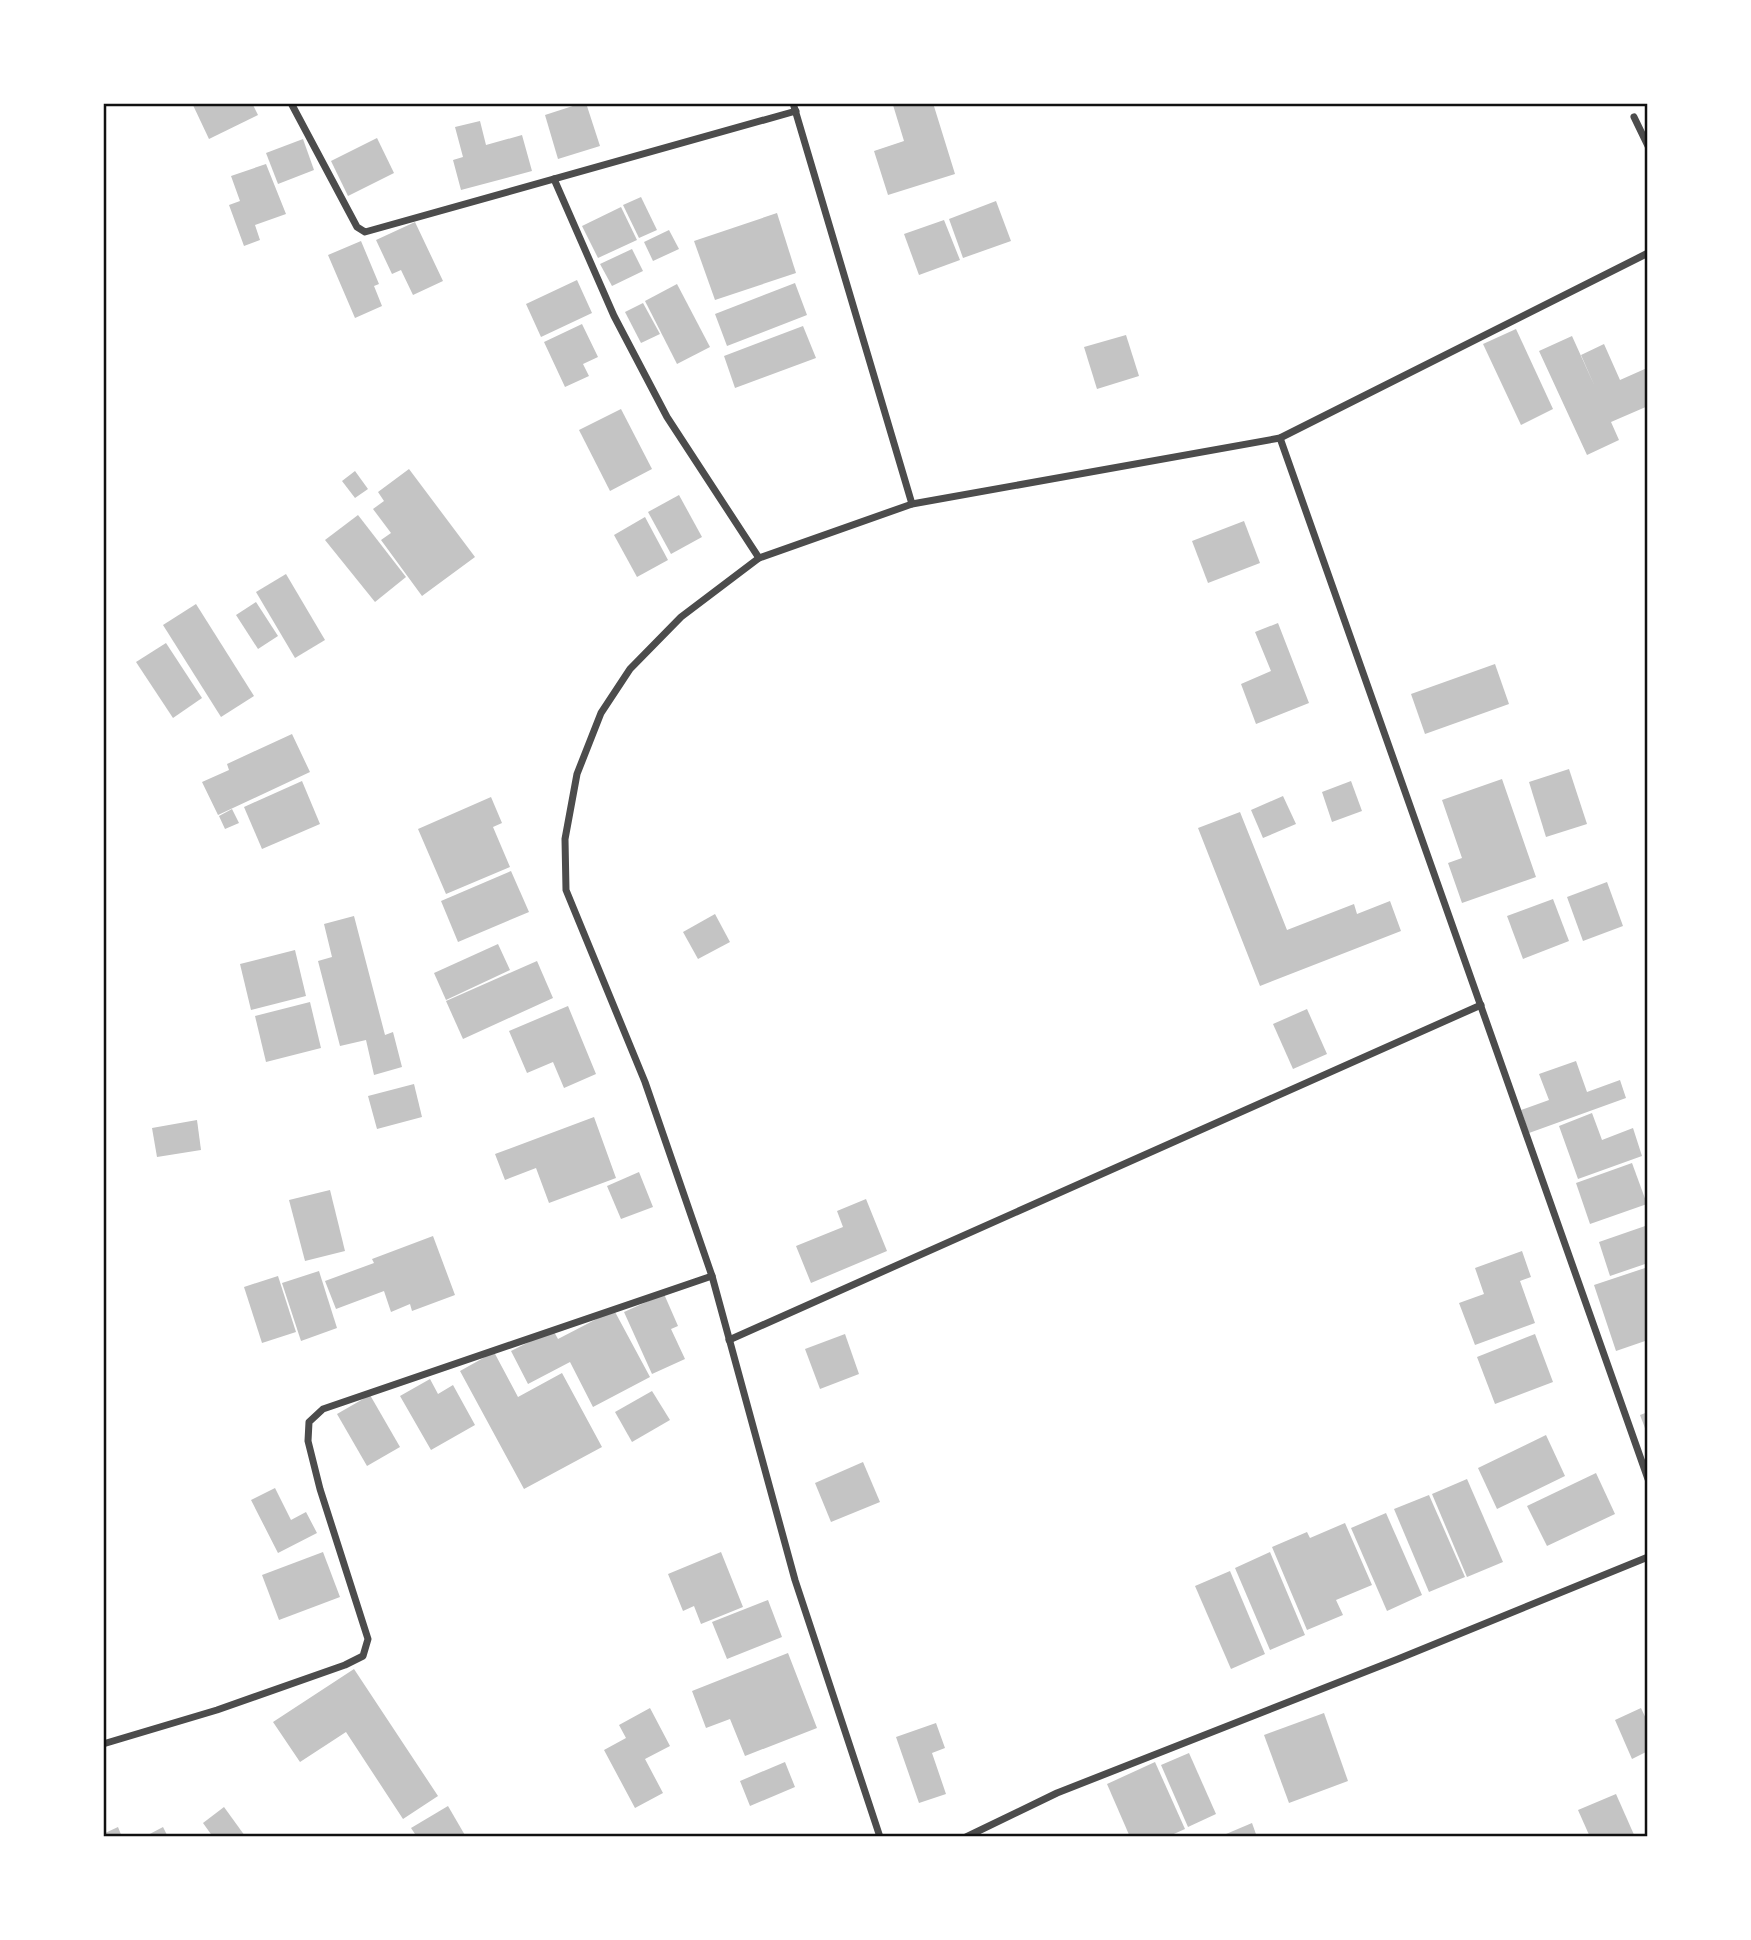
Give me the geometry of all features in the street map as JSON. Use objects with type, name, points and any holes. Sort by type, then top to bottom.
[{"type":"street","points":[[291,103],[357,227],[365,232],[795,107],[912,504]]},
{"type":"street","points":[[1634,117],[1648,146]]},
{"type":"street","points":[[554,179],[614,316],[667,417],[759,558]]},
{"type":"street","points":[[880,1837],[795,1580],[712,1276],[645,1082],[566,890],[565,839],[577,774],[601,713],[629,669],[681,617],[759,558],[912,504],[1280,438],[1648,253]]},
{"type":"street","points":[[1280,438],[1648,1479]]},
{"type":"street","points":[[729,1340],[1481,1005]]},
{"type":"street","points":[[103,1744],[217,1710],[345,1665],[363,1656],[368,1639],[320,1489],[309,1441],[309,1422],[323,1409],[712,1276]]},
{"type":"street","points":[[966,1837],[1057,1793],[1648,1557]]},
{"type":"building","points":[[192,103],[252,103],[258,115],[209,139]]},
{"type":"building","points":[[586,103],[600,146],[558,159],[545,115]]},
{"type":"building","points":[[933,103],[955,174],[888,195],[874,151],[904,141],[893,105]]},
{"type":"building","points":[[480,121],[486,145],[522,135],[532,171],[461,190],[453,160],[463,157],[455,127]]},
{"type":"building","points":[[377,138],[394,173],[348,196],[331,161]]},
{"type":"building","points":[[303,139],[314,170],[278,184],[266,153]]},
{"type":"building","points":[[266,164],[286,214],[255,225],[260,240],[244,246],[229,205],[240,201],[231,176]]},
{"type":"building","points":[[641,197],[657,230],[639,238],[623,205]]},
{"type":"building","points":[[996,201],[1011,241],[963,258],[949,219]]},
{"type":"building","points":[[621,207],[637,240],[598,258],[582,226]]},
{"type":"building","points":[[777,213],[796,273],[715,300],[694,241]]},
{"type":"building","points":[[944,220],[960,260],[919,275],[904,234]]},
{"type":"building","points":[[415,222],[443,281],[413,295],[401,270],[392,274],[376,240]]},
{"type":"building","points":[[669,230],[679,249],[653,261],[644,242]]},
{"type":"building","points":[[361,241],[379,284],[374,286],[382,306],[355,318],[328,255]]},
{"type":"building","points":[[632,249],[643,271],[612,286],[600,264]]},
{"type":"building","points":[[577,280],[592,313],[541,337],[526,304]]},
{"type":"building","points":[[795,283],[807,315],[727,346],[715,314]]},
{"type":"building","points":[[677,284],[710,347],[677,364],[645,301]]},
{"type":"building","points":[[643,303],[660,334],[641,343],[625,312]]},
{"type":"building","points":[[582,324],[598,357],[583,364],[589,376],[565,387],[544,342]]},
{"type":"building","points":[[803,326],[816,358],[735,388],[724,356]]},
{"type":"building","points":[[1516,329],[1553,409],[1521,425],[1483,344]]},
{"type":"building","points":[[1126,335],[1139,376],[1097,389],[1084,347]]},
{"type":"building","points":[[1572,336],[1595,387],[1581,355],[1604,344],[1620,380],[1647,368],[1648,370],[1648,406],[1611,422],[1619,440],[1587,455],[1539,351]]},
{"type":"building","points":[[621,409],[652,469],[610,491],[579,430]]},
{"type":"building","points":[[409,469],[475,557],[422,596],[381,540],[391,533],[373,509],[384,501],[378,492]]},
{"type":"building","points":[[355,471],[368,489],[355,498],[342,481]]},
{"type":"building","points":[[679,495],[702,537],[671,554],[648,512]]},
{"type":"building","points":[[358,515],[406,577],[375,602],[325,540]]},
{"type":"building","points":[[645,517],[668,560],[637,577],[614,535]]},
{"type":"building","points":[[1244,521],[1260,563],[1208,583],[1192,541]]},
{"type":"building","points":[[286,574],[325,640],[295,658],[256,592]]},
{"type":"building","points":[[256,602],[278,636],[258,649],[236,615]]},
{"type":"building","points":[[196,604],[254,696],[221,717],[163,625]]},
{"type":"building","points":[[1278,623],[1309,703],[1256,724],[1241,684],[1271,671],[1255,632]]},
{"type":"building","points":[[166,643],[202,698],[173,718],[136,662]]},
{"type":"building","points":[[1495,664],[1509,704],[1425,734],[1411,694]]},
{"type":"building","points":[[292,734],[310,772],[218,815],[202,782],[229,770],[227,764]]},
{"type":"building","points":[[1569,769],[1587,824],[1546,837],[1529,782]]},
{"type":"building","points":[[1502,779],[1536,877],[1462,903],[1448,863],[1462,858],[1442,800]]},
{"type":"building","points":[[302,781],[320,824],[262,849],[244,807]]},
{"type":"building","points":[[1351,781],[1362,811],[1332,822],[1322,792]]},
{"type":"building","points":[[1283,796],[1296,824],[1263,838],[1251,810]]},
{"type":"building","points":[[491,797],[502,823],[493,827],[510,867],[446,894],[418,829]]},
{"type":"building","points":[[232,809],[239,823],[225,829],[219,816]]},
{"type":"building","points":[[1240,812],[1287,930],[1354,904],[1357,914],[1390,901],[1401,931],[1260,986],[1198,828]]},
{"type":"building","points":[[511,871],[529,912],[458,942],[441,901]]},
{"type":"building","points":[[1607,882],[1623,926],[1583,941],[1567,897]]},
{"type":"building","points":[[1553,899],[1569,941],[1523,959],[1507,916]]},
{"type":"building","points":[[715,914],[730,942],[698,959],[683,932]]},
{"type":"building","points":[[354,916],[385,1035],[393,1032],[402,1067],[374,1075],[366,1040],[340,1046],[318,961],[332,957],[324,924]]},
{"type":"building","points":[[498,944],[510,970],[446,1000],[434,973]]},
{"type":"building","points":[[295,950],[306,996],[251,1010],[240,964]]},
{"type":"building","points":[[537,961],[553,998],[463,1039],[446,1001]]},
{"type":"building","points":[[310,1002],[321,1048],[266,1062],[255,1016]]},
{"type":"building","points":[[568,1006],[596,1074],[564,1088],[553,1062],[527,1073],[509,1031]]},
{"type":"building","points":[[1307,1009],[1327,1054],[1293,1069],[1273,1024]]},
{"type":"building","points":[[1576,1061],[1587,1092],[1620,1080],[1626,1098],[1529,1133],[1521,1110],[1549,1100],[1539,1074]]},
{"type":"building","points":[[414,1084],[422,1117],[377,1129],[368,1096]]},
{"type":"building","points":[[1592,1113],[1602,1140],[1633,1128],[1642,1156],[1578,1179],[1559,1126]]},
{"type":"building","points":[[594,1117],[616,1178],[549,1203],[536,1168],[505,1180],[495,1154]]},
{"type":"building","points":[[197,1120],[201,1150],[157,1157],[152,1128]]},
{"type":"building","points":[[1632,1163],[1647,1204],[1590,1224],[1576,1183]]},
{"type":"building","points":[[639,1172],[653,1207],[621,1219],[607,1186]]},
{"type":"building","points":[[330,1190],[345,1251],[305,1261],[289,1200]]},
{"type":"building","points":[[866,1199],[887,1251],[811,1283],[796,1246],[843,1227],[837,1211]]},
{"type":"building","points":[[1648,1225],[1648,1263],[1610,1276],[1599,1242]]},
{"type":"building","points":[[433,1236],[455,1295],[412,1311],[410,1304],[391,1312],[384,1291],[336,1309],[325,1281],[374,1263],[372,1259]]},
{"type":"building","points":[[1522,1251],[1531,1277],[1520,1281],[1535,1323],[1475,1345],[1459,1303],[1484,1294],[1475,1268]]},
{"type":"building","points":[[1648,1267],[1648,1340],[1616,1351],[1594,1285]]},
{"type":"building","points":[[319,1271],[337,1328],[301,1341],[282,1283]]},
{"type":"building","points":[[278,1276],[296,1332],[262,1343],[244,1287]]},
{"type":"building","points":[[664,1294],[678,1326],[671,1329],[685,1359],[652,1374],[624,1312]]},
{"type":"building","points":[[614,1310],[650,1377],[593,1407],[570,1362],[528,1384],[511,1351],[553,1330],[558,1339]]},
{"type":"building","points":[[845,1334],[859,1374],[820,1389],[805,1349]]},
{"type":"building","points":[[1535,1334],[1553,1382],[1495,1404],[1477,1357]]},
{"type":"building","points":[[494,1352],[518,1397],[562,1373],[602,1447],[524,1489],[460,1371]]},
{"type":"building","points":[[430,1379],[438,1394],[453,1385],[475,1425],[431,1450],[400,1396]]},
{"type":"building","points":[[652,1391],[670,1420],[632,1442],[615,1412]]},
{"type":"building","points":[[370,1395],[400,1447],[367,1466],[337,1414]]},
{"type":"building","points":[[1648,1412],[1648,1436],[1640,1415]]},
{"type":"building","points":[[1546,1435],[1565,1476],[1497,1509],[1478,1468]]},
{"type":"building","points":[[863,1462],[880,1502],[831,1522],[815,1483]]},
{"type":"building","points":[[1596,1473],[1615,1514],[1547,1546],[1527,1506]]},
{"type":"building","points":[[1467,1479],[1503,1562],[1467,1577],[1432,1494]]},
{"type":"building","points":[[275,1488],[291,1520],[306,1512],[317,1533],[278,1553],[251,1500]]},
{"type":"building","points":[[1429,1495],[1465,1577],[1429,1592],[1394,1509]]},
{"type":"building","points":[[1386,1513],[1422,1595],[1387,1611],[1351,1528]]},
{"type":"building","points":[[1345,1523],[1372,1585],[1336,1600],[1343,1615],[1307,1630],[1272,1547],[1307,1532],[1310,1538]]},
{"type":"building","points":[[323,1552],[340,1597],[279,1620],[262,1575]]},
{"type":"building","points":[[721,1552],[743,1607],[701,1624],[694,1606],[683,1611],[668,1574]]},
{"type":"building","points":[[1270,1552],[1305,1635],[1270,1650],[1235,1568]]},
{"type":"building","points":[[1230,1571],[1265,1654],[1231,1669],[1195,1586]]},
{"type":"building","points":[[768,1600],[782,1637],[727,1659],[712,1622]]},
{"type":"building","points":[[788,1653],[817,1728],[745,1756],[730,1719],[706,1728],[692,1691]]},
{"type":"building","points":[[354,1669],[438,1796],[403,1819],[346,1732],[300,1762],[273,1722]]},
{"type":"building","points":[[650,1708],[670,1746],[645,1759],[663,1793],[635,1808],[604,1750],[626,1738],[619,1725]]},
{"type":"building","points":[[1641,1708],[1648,1723],[1648,1751],[1632,1759],[1615,1720]]},
{"type":"building","points":[[1324,1713],[1348,1781],[1289,1803],[1264,1735]]},
{"type":"building","points":[[936,1723],[945,1748],[932,1753],[946,1794],[919,1803],[896,1737]]},
{"type":"building","points":[[1189,1753],[1216,1814],[1188,1827],[1161,1765]]},
{"type":"building","points":[[785,1762],[795,1787],[750,1806],[740,1781]]},
{"type":"building","points":[[1155,1762],[1185,1829],[1167,1837],[1130,1837],[1107,1784]]},
{"type":"building","points":[[1616,1794],[1635,1837],[1590,1837],[1578,1810]]},
{"type":"building","points":[[448,1806],[466,1837],[417,1837],[411,1828]]},
{"type":"building","points":[[224,1807],[244,1837],[213,1837],[203,1823]]},
{"type":"building","points":[[1252,1823],[1257,1837],[1219,1837]]},
{"type":"building","points":[[118,1827],[122,1837],[103,1837],[103,1834]]},
{"type":"building","points":[[163,1827],[168,1837],[144,1837]]}]
